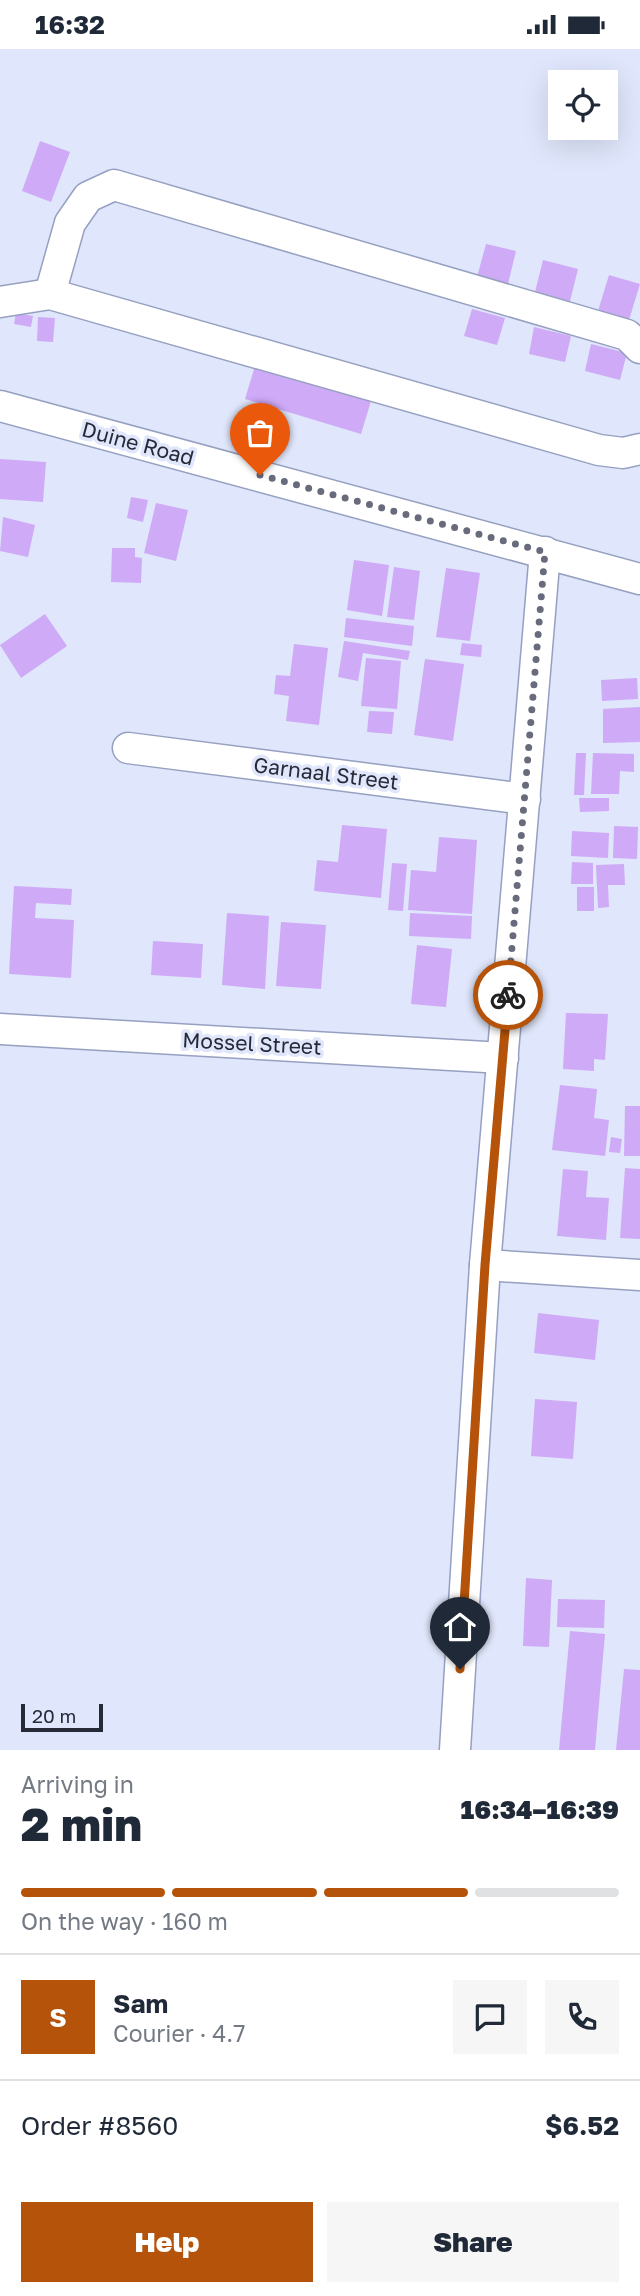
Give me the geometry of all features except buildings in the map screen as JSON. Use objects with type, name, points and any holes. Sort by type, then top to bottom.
[{"type":"street","points":[[50,294],[70,223],[88,197],[114,185],[627,335],[640,348]]},
{"type":"street","points":[[0,302],[50,294],[599,450],[623,453],[640,449]]},
{"type":"street","name":"Duine Road","points":[[0,406],[640,579]]},
{"type":"street","points":[[454,1750],[485,1265],[545,552]]},
{"type":"street","name":"Garnaal Street","points":[[128,748],[525,799]]},
{"type":"street","name":"Mossel Street","points":[[0,1029],[503,1058]]},
{"type":"street","points":[[485,1265],[640,1275]]},
{"type":"way so far","points":[[260,475],[545,552],[508,995]]},
{"type":"route","points":[[460,1669],[485,1265],[508,995]]}]
